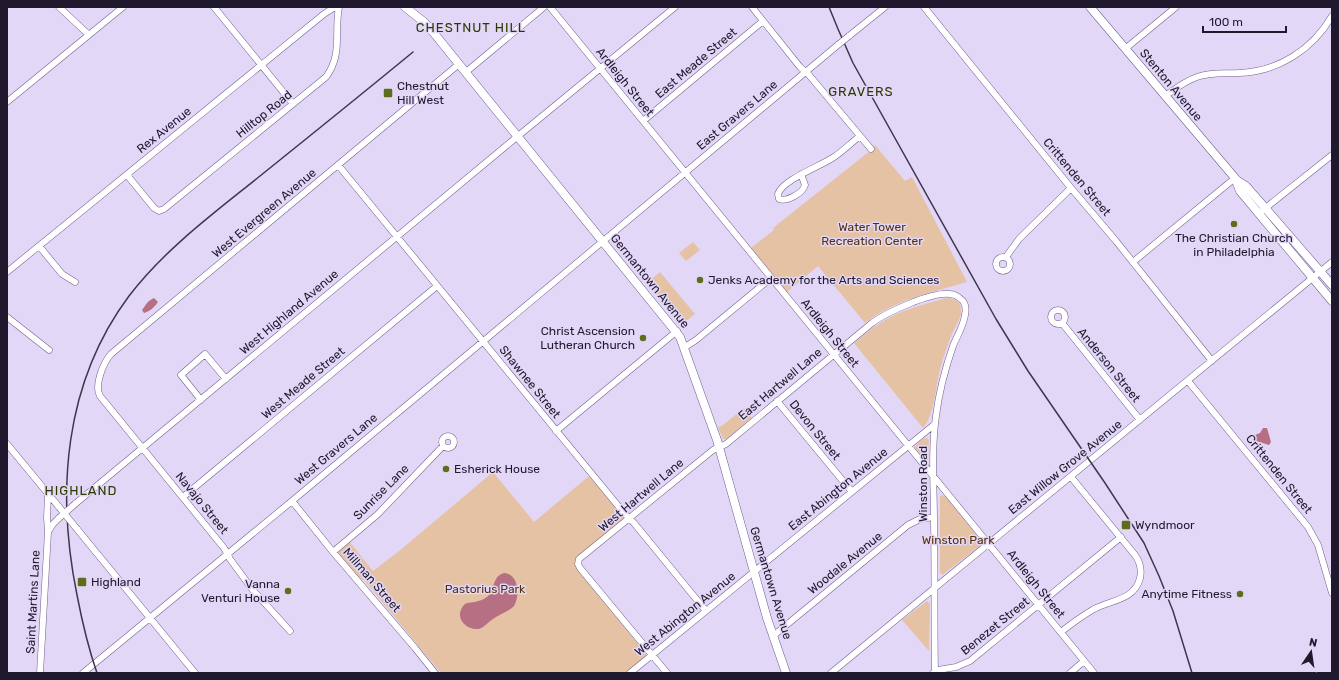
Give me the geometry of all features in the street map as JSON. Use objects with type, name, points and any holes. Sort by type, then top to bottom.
[{"type":"main road","name":"Germantown Avenue","points":[[405,7],[428,27],[466,72],[677,331],[685,347],[719,447],[754,572],[773,636],[786,673]]},
{"type":"main road","points":[[416,16],[419,7]]},
{"type":"main road","name":"Stenton Avenue","points":[[1090,7],[1235,178],[1246,186],[1266,208],[1332,286]]},
{"type":"main road","name":"Stenton Avenue","points":[[1235,178],[1240,191],[1332,300]]},
{"type":"street","points":[[59,7],[89,35]]},
{"type":"street","points":[[7,102],[123,7]]},
{"type":"street","points":[[214,7],[293,104]]},
{"type":"street","name":"Rex Avenue","points":[[7,272],[324,14],[335,7]]},
{"type":"street","name":"Hilltop Road","points":[[127,175],[154,208],[159,211],[164,209],[321,82],[332,68],[337,53],[339,7]]},
{"type":"street","points":[[466,72],[544,7]]},
{"type":"street","name":"Ardleigh Street","points":[[550,7],[1094,673]]},
{"type":"street","name":"West Highland Avenue","points":[[62,516],[517,136],[675,7]]},
{"type":"street","points":[[752,7],[871,149]]},
{"type":"street","name":"East Gravers Lane","points":[[603,241],[885,7]]},
{"type":"street","name":"Crittenden Street","points":[[924,7],[1212,361]]},
{"type":"street","points":[[1125,49],[1176,7]]},
{"type":"street","points":[[1166,96],[1186,82],[1198,77],[1216,73],[1252,72],[1290,59],[1314,41],[1325,28],[1332,16]]},
{"type":"street","name":"East Meade Street","points":[[643,121],[763,21]]},
{"type":"street","name":"West Evergreen Avenue","points":[[97,389],[98,381],[104,366],[111,354],[459,64]]},
{"type":"street","points":[[801,174],[805,185],[803,190],[788,200],[779,199],[778,194],[780,189],[801,174],[834,157],[860,136]]},
{"type":"street","points":[[1259,214],[1332,155]]},
{"type":"street","name":"Shawnee Street","points":[[338,165],[706,611]]},
{"type":"street","points":[[1133,262],[1235,178]]},
{"type":"street","points":[[1006,257],[1019,239],[1071,188]]},
{"type":"street","name":"West Gravers Lane","points":[[83,673],[292,501],[603,241]]},
{"type":"street","points":[[39,246],[62,274],[75,282]]},
{"type":"street","name":"East Willow Grove Avenue","points":[[831,673],[1332,262]]},
{"type":"street","points":[[685,347],[696,340],[771,278]]},
{"type":"street","name":"West Meade Street","points":[[183,497],[437,286]]},
{"type":"street","name":"East Hartwell Lane","points":[[719,447],[726,444],[872,323],[899,308],[923,299],[944,294],[956,295],[962,300]]},
{"type":"street","name":"Winston Road","points":[[934,672],[935,424],[944,375],[966,315],[965,306],[962,300]]},
{"type":"street","points":[[7,317],[49,350]]},
{"type":"street","name":"Anderson Street","points":[[1062,323],[1140,420]]},
{"type":"street","points":[[556,431],[677,331]]},
{"type":"street","points":[[201,400],[181,375],[205,354],[226,379]]},
{"type":"street","name":"Crittenden Street","points":[[1188,381],[1308,527],[1318,544],[1332,593]]},
{"type":"street","name":"Navajo Street","points":[[97,389],[100,396],[183,497],[252,589],[290,631]]},
{"type":"street","name":"Devon Street","points":[[777,401],[852,492]]},
{"type":"street","name":"East Abington Avenue","points":[[754,572],[935,424]]},
{"type":"street","points":[[7,444],[59,507],[62,516],[77,529],[195,673]]},
{"type":"street","name":"Sunrise Lane","points":[[333,552],[378,514],[443,446]]},
{"type":"street","name":"West Hartwell Lane","points":[[652,655],[580,568],[578,562],[712,450],[719,447]]},
{"type":"street","points":[[1060,632],[1094,609],[1131,593],[1137,587],[1141,570],[1140,562],[1071,477]]},
{"type":"street","name":"Saint Martins Lane","points":[[40,673],[48,532],[48,494]]},
{"type":"street","name":"Millman Street","points":[[292,501],[435,673]]},
{"type":"street","points":[[48,532],[53,524],[62,516]]},
{"type":"street","name":"Woodale Avenue","points":[[773,636],[908,525],[920,519],[934,517]]},
{"type":"street","name":"Benezet Street","points":[[934,672],[941,669],[960,666],[970,661],[1121,537]]},
{"type":"street","name":"West Abington Avenue","points":[[630,673],[754,572]]},
{"type":"street","points":[[652,655],[667,673]]},
{"type":"street","points":[[1070,673],[1084,661]]},
{"type":"green space","name":"Water Tower Recreation Center","points":[[875,145],[905,181],[912,177],[967,282],[927,293],[888,308],[865,323],[818,266],[787,292],[751,248],[774,230],[773,228],[871,150]]},
{"type":"green space","points":[[693,242],[700,250],[686,261],[679,253]]},
{"type":"green space","points":[[660,272],[695,314],[681,325],[647,283]]},
{"type":"green space","points":[[946,298],[954,299],[960,304],[961,313],[951,336],[940,369],[930,416],[923,428],[854,343],[872,328],[895,315],[911,308]]},
{"type":"green space","points":[[744,408],[752,418],[726,439],[723,439],[718,427],[723,425]]},
{"type":"green space","points":[[927,438],[929,440],[928,459],[926,461],[915,448],[920,442]]},
{"type":"green space","name":"Pastorius Park","points":[[493,472],[534,522],[589,476],[623,515],[623,520],[578,557],[590,584],[646,654],[646,657],[626,673],[441,673],[364,580],[359,578],[339,554],[338,551],[349,541],[373,571],[398,552]]},
{"type":"green space","name":"Winston Park","points":[[942,495],[946,497],[982,542],[981,545],[942,575],[940,572],[940,497]]},
{"type":"green space","points":[[927,601],[930,604],[929,651],[902,620]]},
{"type":"shaded area","points":[[154,298],[158,302],[152,309],[144,313],[142,310],[148,302]]},
{"type":"shaded area","points":[[1263,428],[1267,428],[1271,442],[1269,445],[1256,441],[1254,438],[1255,435],[1260,433]]},
{"type":"shaded area","points":[[504,573],[513,577],[517,586],[517,597],[514,606],[478,629],[473,629],[465,625],[460,618],[461,609],[464,605],[486,598],[491,592],[500,574]]},
{"type":"railway","points":[[829,7],[853,63],[996,319],[1028,371],[1105,483],[1144,543],[1173,611],[1192,673]]},
{"type":"railway","points":[[97,673],[83,624],[77,595],[67,517],[67,478],[71,440],[78,402],[90,365],[107,330],[129,296],[174,247],[413,52]]},
{"type":"place","name":"Chestnut Hill West","points":[[388,93]]},
{"type":"place","name":"The Christian Church in Philadelphia","points":[[1234,224]]},
{"type":"place","name":"Jenks Academy for the Arts and Sciences","points":[[700,280]]},
{"type":"place","name":"Christ Ascension Lutheran Church","points":[[643,338]]},
{"type":"place","name":"Esherick House","points":[[446,469]]},
{"type":"place","name":"Wyndmoor","points":[[1126,525]]},
{"type":"place","name":"Highland","points":[[82,582]]},
{"type":"place","name":"Vanna Venturi House","points":[[288,591]]},
{"type":"place","name":"Anytime Fitness","points":[[1240,594]]},
{"type":"district","name":"CHESTNUT HILL","points":[[471,27]]},
{"type":"district","name":"GRAVERS","points":[[861,91]]},
{"type":"district","name":"HIGHLAND","points":[[81,490]]}]
